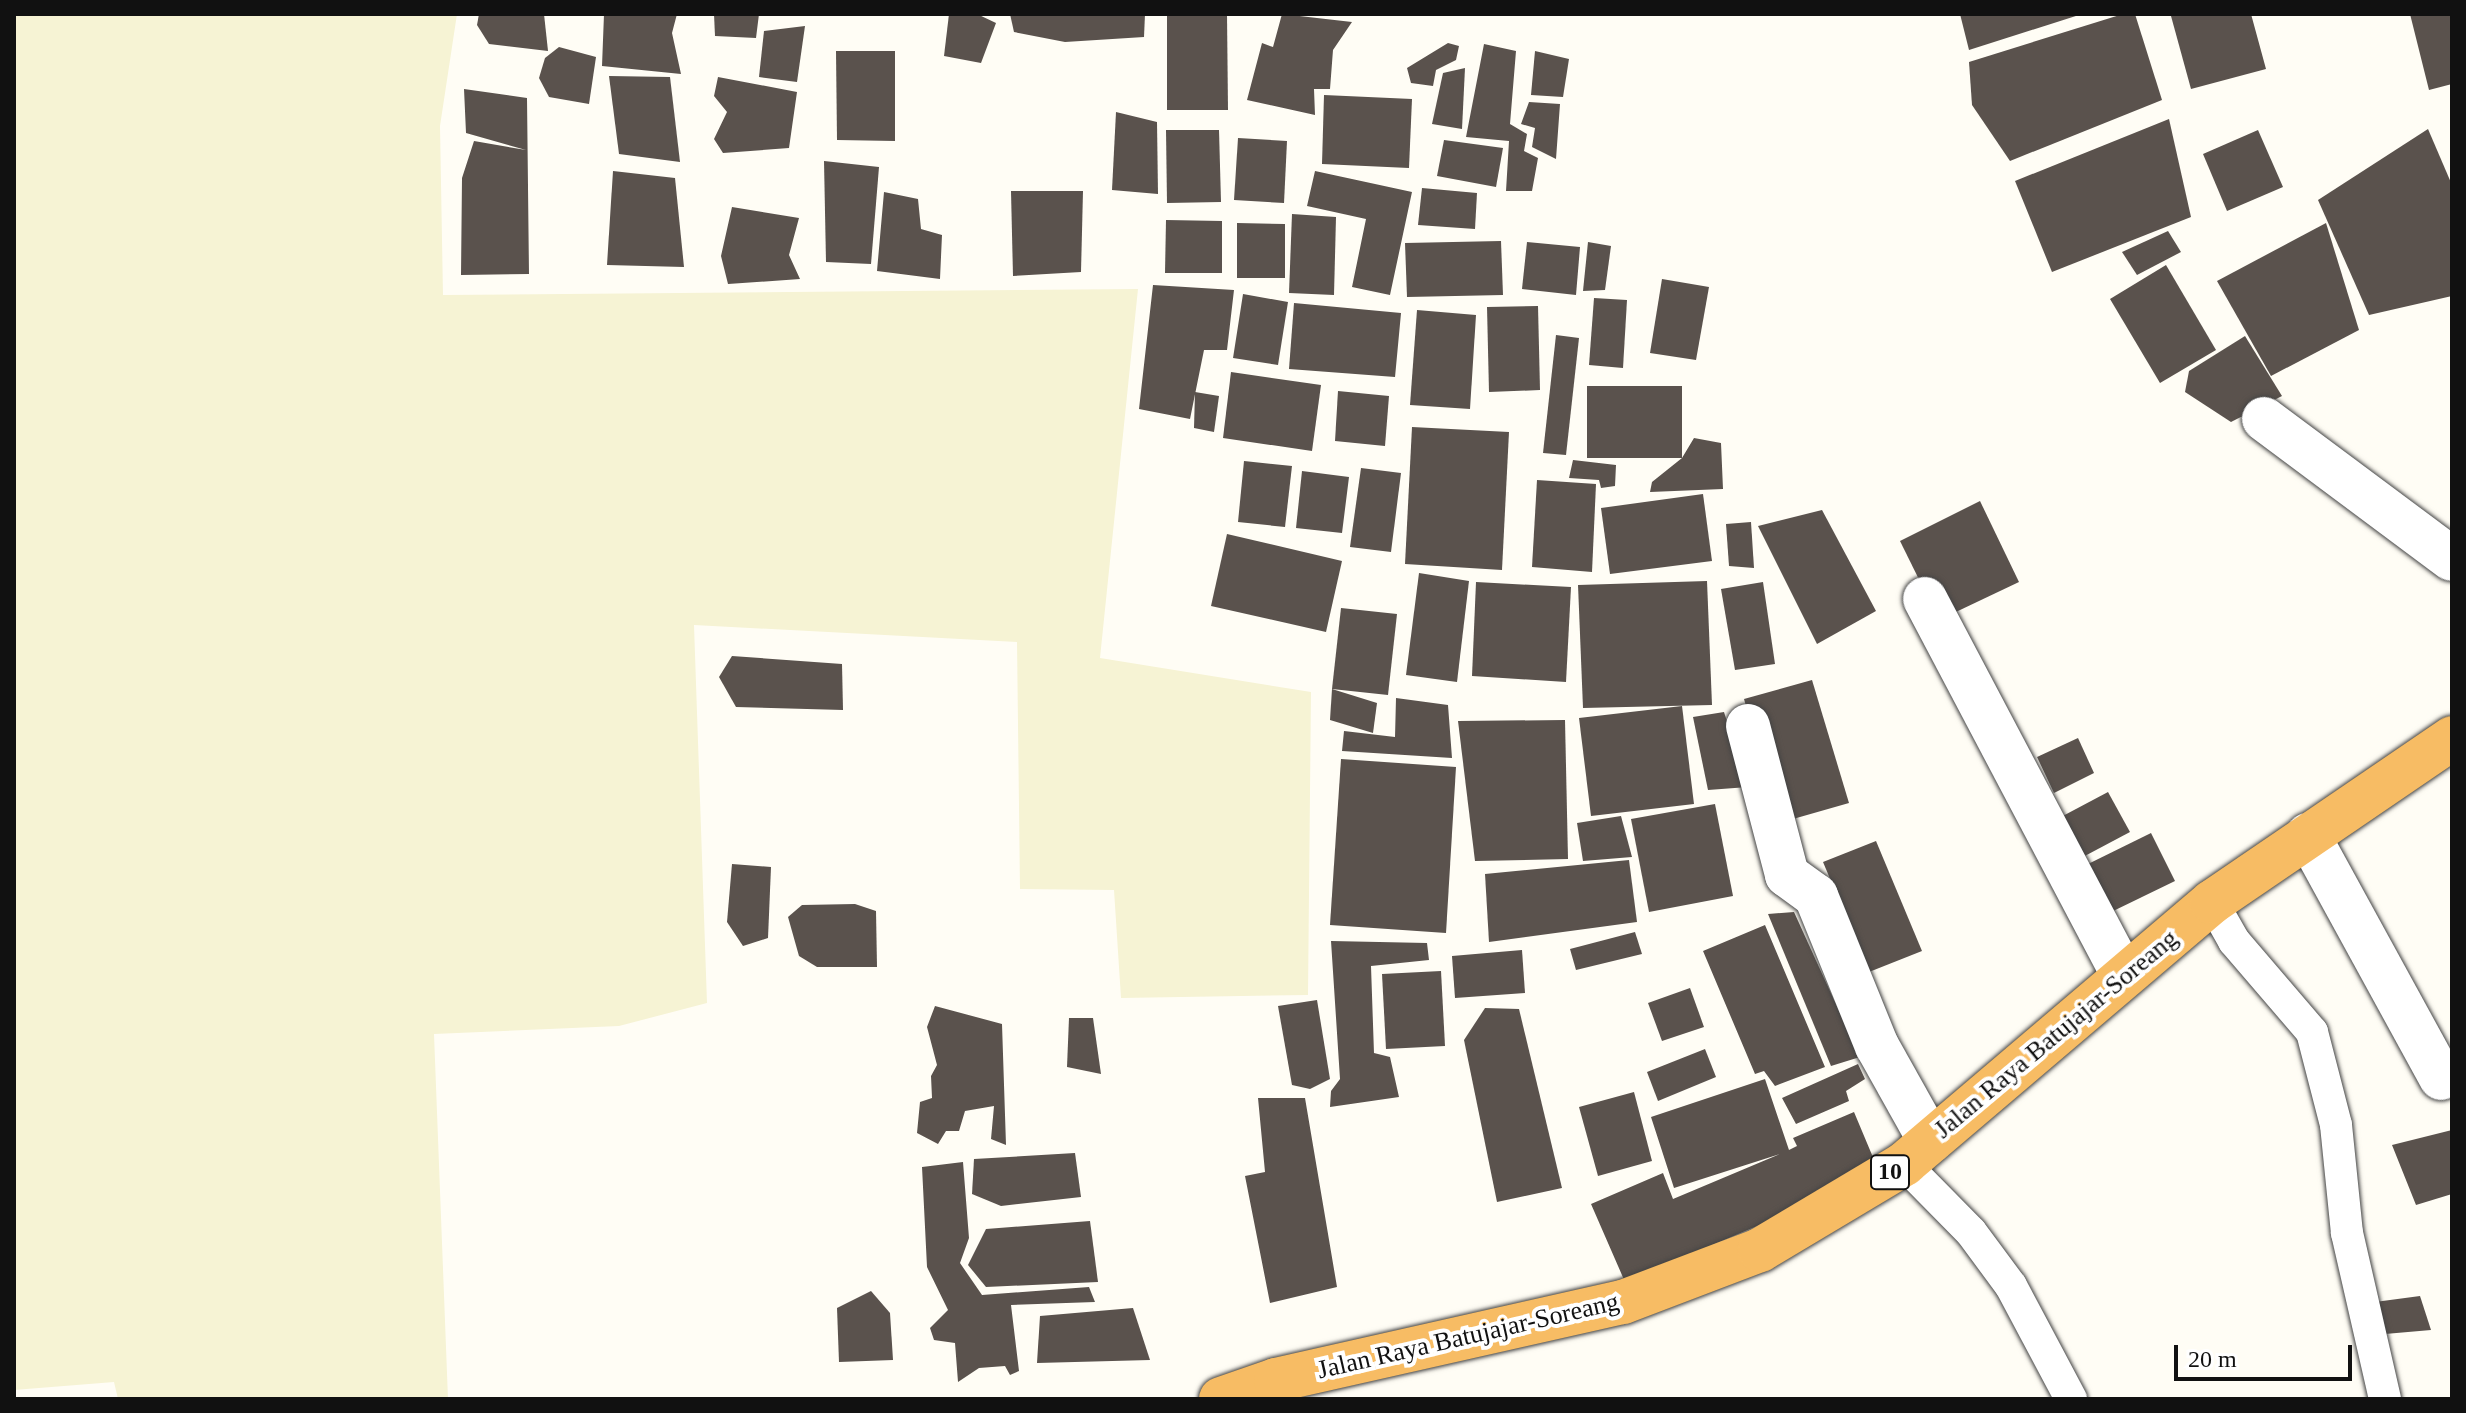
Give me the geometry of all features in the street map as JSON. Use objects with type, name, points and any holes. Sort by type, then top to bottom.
[{"type":"highway","name":"Jalan Raya Batujajar-Soreang","points":[[1221,1399],[1276,1380],[1623,1302],[1760,1250],[1917,1152],[2123,974],[2212,902],[2452,738]]},
{"type":"street","points":[[2264,419],[2452,559]]},
{"type":"street","points":[[1925,599],[2123,974]]},
{"type":"street","points":[[1748,726],[1787,875],[1816,896],[1917,1152]]},
{"type":"street","points":[[2308,835],[2441,1078]]},
{"type":"lane","points":[[2212,902],[2234,941],[2312,1032],[2336,1125],[2347,1233],[2385,1399]]},
{"type":"lane","points":[[1917,1152],[2011,1286],[2071,1399]]},
{"type":"shaded area","points":[[14,14],[457,14],[440,126],[443,295],[1138,289],[1100,658],[1311,692],[1308,995],[1121,998],[1114,890],[1020,889],[1017,642],[694,625],[707,1003],[619,1026],[434,1034],[448,1399],[118,1399],[114,1382],[14,1390]]},
{"type":"building","points":[[479,14],[544,14],[548,51],[489,44],[477,25]]},
{"type":"building","points":[[604,14],[677,14],[672,33],[681,74],[602,66]]},
{"type":"building","points":[[714,14],[759,14],[756,38],[715,36]]},
{"type":"building","points":[[949,14],[977,14],[996,23],[981,63],[944,56]]},
{"type":"building","points":[[1010,14],[1145,14],[1144,37],[1065,42],[1014,32]]},
{"type":"building","points":[[1167,14],[1227,14],[1228,110],[1167,110]]},
{"type":"building","points":[[1282,14],[1352,22],[1333,50],[1330,89],[1314,89],[1315,115],[1247,100],[1262,43],[1273,47]]},
{"type":"building","points":[[1960,14],[2079,14],[2079,15],[1969,50]]},
{"type":"building","points":[[2123,14],[2135,14],[2162,100],[2010,161],[1972,105],[1969,62]]},
{"type":"building","points":[[2251,14],[2266,69],[2191,89],[2171,16]]},
{"type":"building","points":[[2410,14],[2452,14],[2452,84],[2429,90]]},
{"type":"building","points":[[805,26],[797,82],[759,77],[764,31]]},
{"type":"building","points":[[1448,43],[1459,46],[1456,60],[1436,70],[1433,86],[1411,83],[1407,68]]},
{"type":"building","points":[[1484,44],[1516,51],[1510,124],[1527,134],[1524,151],[1538,158],[1532,191],[1506,191],[1509,141],[1466,137]]},
{"type":"building","points":[[559,47],[596,57],[589,104],[549,97],[539,78],[545,58]]},
{"type":"building","points":[[836,51],[895,51],[895,141],[837,140]]},
{"type":"building","points":[[1535,51],[1569,59],[1563,97],[1531,95]]},
{"type":"building","points":[[1465,68],[1462,129],[1432,124],[1443,73]]},
{"type":"building","points":[[609,76],[670,77],[680,162],[619,154]]},
{"type":"building","points":[[718,77],[797,92],[789,148],[723,153],[714,139],[727,112],[714,96]]},
{"type":"building","points":[[464,89],[527,98],[529,274],[461,275],[462,178],[474,141],[526,150],[466,133]]},
{"type":"building","points":[[1324,95],[1412,99],[1409,168],[1322,164]]},
{"type":"building","points":[[1529,102],[1560,104],[1556,159],[1532,147],[1535,128],[1521,124]]},
{"type":"building","points":[[1116,112],[1157,122],[1158,194],[1112,190]]},
{"type":"building","points":[[2169,119],[2191,217],[2052,272],[2015,181]]},
{"type":"building","points":[[2428,129],[2452,185],[2452,296],[2369,315],[2318,200]]},
{"type":"building","points":[[1166,130],[1219,130],[1221,202],[1167,203]]},
{"type":"building","points":[[2258,130],[2283,187],[2227,211],[2203,154]]},
{"type":"building","points":[[1238,138],[1287,141],[1284,203],[1234,200]]},
{"type":"building","points":[[1444,140],[1503,148],[1496,187],[1437,176]]},
{"type":"building","points":[[824,161],[879,167],[871,264],[826,262]]},
{"type":"building","points":[[613,171],[675,178],[684,267],[607,265]]},
{"type":"building","points":[[1315,171],[1412,192],[1390,295],[1352,287],[1366,219],[1307,206]]},
{"type":"building","points":[[1422,188],[1477,193],[1475,229],[1418,225]]},
{"type":"building","points":[[1011,191],[1083,191],[1081,272],[1013,276]]},
{"type":"building","points":[[884,192],[918,199],[921,229],[942,235],[940,279],[877,271]]},
{"type":"building","points":[[732,207],[799,218],[789,255],[800,279],[728,284],[721,256]]},
{"type":"building","points":[[1292,214],[1336,217],[1334,295],[1289,293]]},
{"type":"building","points":[[1166,220],[1222,221],[1222,273],[1165,273]]},
{"type":"building","points":[[1237,223],[1285,224],[1285,278],[1237,278]]},
{"type":"building","points":[[2326,223],[2359,330],[2271,376],[2217,281]]},
{"type":"building","points":[[2168,231],[2181,252],[2137,275],[2122,252]]},
{"type":"building","points":[[1501,241],[1503,295],[1407,297],[1405,243]]},
{"type":"building","points":[[1527,242],[1580,247],[1576,295],[1522,289]]},
{"type":"building","points":[[1588,242],[1611,246],[1605,290],[1583,291]]},
{"type":"building","points":[[2166,265],[2216,350],[2160,383],[2110,299]]},
{"type":"building","points":[[1662,279],[1709,287],[1696,360],[1650,353]]},
{"type":"building","points":[[1153,285],[1234,290],[1227,350],[1204,350],[1190,419],[1139,409]]},
{"type":"building","points":[[1243,294],[1288,302],[1278,365],[1233,358]]},
{"type":"building","points":[[1594,298],[1627,300],[1623,368],[1589,365]]},
{"type":"building","points":[[1294,303],[1401,313],[1395,377],[1289,369]]},
{"type":"building","points":[[1538,306],[1540,390],[1489,392],[1487,307]]},
{"type":"building","points":[[1417,310],[1476,315],[1470,409],[1410,405]]},
{"type":"building","points":[[1556,335],[1579,338],[1566,455],[1543,453]]},
{"type":"building","points":[[2245,336],[2282,396],[2231,422],[2185,392],[2189,371]]},
{"type":"building","points":[[1231,372],[1321,385],[1312,451],[1223,438]]},
{"type":"building","points":[[1587,386],[1682,386],[1682,458],[1587,458]]},
{"type":"building","points":[[1338,391],[1389,396],[1385,446],[1335,441]]},
{"type":"building","points":[[1195,392],[1219,396],[1214,432],[1194,428]]},
{"type":"building","points":[[1412,427],[1509,432],[1502,570],[1405,564]]},
{"type":"building","points":[[1694,438],[1721,443],[1723,489],[1650,492],[1652,482],[1682,458]]},
{"type":"building","points":[[1573,460],[1616,465],[1615,486],[1601,488],[1599,480],[1569,478]]},
{"type":"building","points":[[1244,461],[1292,466],[1285,527],[1238,522]]},
{"type":"building","points":[[1361,468],[1401,473],[1391,552],[1350,547]]},
{"type":"building","points":[[1302,471],[1349,477],[1342,533],[1296,528]]},
{"type":"building","points":[[1537,480],[1596,484],[1592,572],[1532,567]]},
{"type":"building","points":[[1703,494],[1712,561],[1610,574],[1601,508]]},
{"type":"building","points":[[1980,501],[2019,582],[1939,620],[1900,541]]},
{"type":"building","points":[[1822,510],[1876,611],[1817,644],[1758,526]]},
{"type":"building","points":[[1751,522],[1754,568],[1729,566],[1726,524]]},
{"type":"building","points":[[1227,534],[1342,561],[1326,632],[1211,606]]},
{"type":"building","points":[[1419,573],[1469,581],[1457,682],[1406,675]]},
{"type":"building","points":[[1707,581],[1712,705],[1583,708],[1578,585]]},
{"type":"building","points":[[1476,582],[1571,587],[1566,682],[1472,676]]},
{"type":"building","points":[[1763,582],[1775,664],[1735,670],[1721,589]]},
{"type":"building","points":[[1341,608],[1397,614],[1388,695],[1332,689]]},
{"type":"building","points":[[732,656],[842,664],[843,710],[736,707],[719,677]]},
{"type":"building","points":[[1812,680],[1849,803],[1779,823],[1744,699]]},
{"type":"building","points":[[1332,689],[1377,703],[1373,733],[1330,720]]},
{"type":"building","points":[[1396,698],[1448,705],[1452,758],[1342,751],[1344,731],[1395,737]]},
{"type":"building","points":[[1682,706],[1694,804],[1591,816],[1579,718]]},
{"type":"building","points":[[1724,712],[1748,787],[1708,790],[1693,717]]},
{"type":"building","points":[[1565,720],[1568,859],[1475,861],[1458,721]]},
{"type":"building","points":[[2078,738],[2094,773],[2054,793],[2037,757]]},
{"type":"building","points":[[1341,759],[1456,767],[1446,933],[1330,925]]},
{"type":"building","points":[[2108,792],[2130,832],[2081,858],[2059,818]]},
{"type":"building","points":[[1715,804],[1733,896],[1649,912],[1631,819]]},
{"type":"building","points":[[1621,816],[1632,857],[1583,861],[1577,823]]},
{"type":"building","points":[[2151,833],[2175,881],[2107,914],[2084,866]]},
{"type":"building","points":[[1876,841],[1922,951],[1869,972],[1823,862]]},
{"type":"building","points":[[1629,860],[1637,922],[1489,942],[1485,874]]},
{"type":"building","points":[[732,864],[771,867],[768,938],[743,946],[727,922]]},
{"type":"building","points":[[855,904],[876,911],[877,967],[817,967],[799,956],[788,917],[802,905]]},
{"type":"building","points":[[1794,912],[1860,1057],[1831,1066],[1768,914]]},
{"type":"building","points":[[1765,925],[1825,1067],[1775,1086],[1764,1071],[1755,1074],[1703,951]]},
{"type":"building","points":[[1635,932],[1642,954],[1576,970],[1570,949]]},
{"type":"building","points":[[1331,941],[1427,943],[1429,960],[1371,966],[1374,1053],[1390,1057],[1399,1097],[1330,1107],[1331,1091],[1340,1079]]},
{"type":"building","points":[[1522,950],[1525,993],[1455,998],[1452,956]]},
{"type":"building","points":[[1441,971],[1445,1046],[1386,1049],[1382,974]]},
{"type":"building","points":[[1690,988],[1704,1027],[1662,1041],[1648,1003]]},
{"type":"building","points":[[1317,1000],[1330,1079],[1310,1089],[1292,1085],[1278,1006]]},
{"type":"building","points":[[935,1006],[1002,1024],[1006,1145],[991,1139],[994,1106],[965,1111],[959,1131],[946,1131],[938,1144],[917,1133],[920,1102],[932,1098],[931,1076],[937,1065],[927,1027]]},
{"type":"building","points":[[1485,1008],[1519,1009],[1562,1188],[1497,1202],[1464,1040]]},
{"type":"building","points":[[1069,1018],[1093,1018],[1101,1074],[1067,1067]]},
{"type":"building","points":[[1705,1049],[1716,1077],[1658,1101],[1647,1072]]},
{"type":"building","points":[[1858,1064],[1865,1079],[1846,1091],[1849,1101],[1796,1124],[1782,1098]]},
{"type":"building","points":[[1765,1079],[1789,1150],[1797,1146],[1793,1138],[1854,1112],[1880,1174],[1625,1282],[1591,1204],[1663,1173],[1673,1199],[1780,1154],[1674,1188],[1651,1117]]},
{"type":"building","points":[[1634,1092],[1652,1161],[1598,1176],[1579,1107]]},
{"type":"building","points":[[1258,1098],[1305,1098],[1337,1287],[1270,1303],[1245,1176],[1265,1172]]},
{"type":"building","points":[[2452,1130],[2452,1194],[2416,1205],[2392,1145]]},
{"type":"building","points":[[1075,1153],[1081,1197],[1001,1206],[972,1194],[974,1159]]},
{"type":"building","points":[[963,1162],[969,1238],[960,1263],[982,1295],[1089,1287],[1095,1302],[1011,1305],[1019,1371],[1010,1375],[1005,1366],[979,1368],[958,1382],[955,1343],[934,1340],[930,1328],[948,1310],[927,1267],[922,1167]]},
{"type":"building","points":[[1090,1221],[1098,1282],[986,1287],[968,1265],[986,1229]]},
{"type":"building","points":[[871,1291],[890,1313],[893,1360],[839,1362],[837,1308]]},
{"type":"building","points":[[2420,1296],[2431,1330],[2385,1334],[2375,1302]]},
{"type":"building","points":[[1133,1308],[1150,1360],[1037,1363],[1040,1316]]}]
